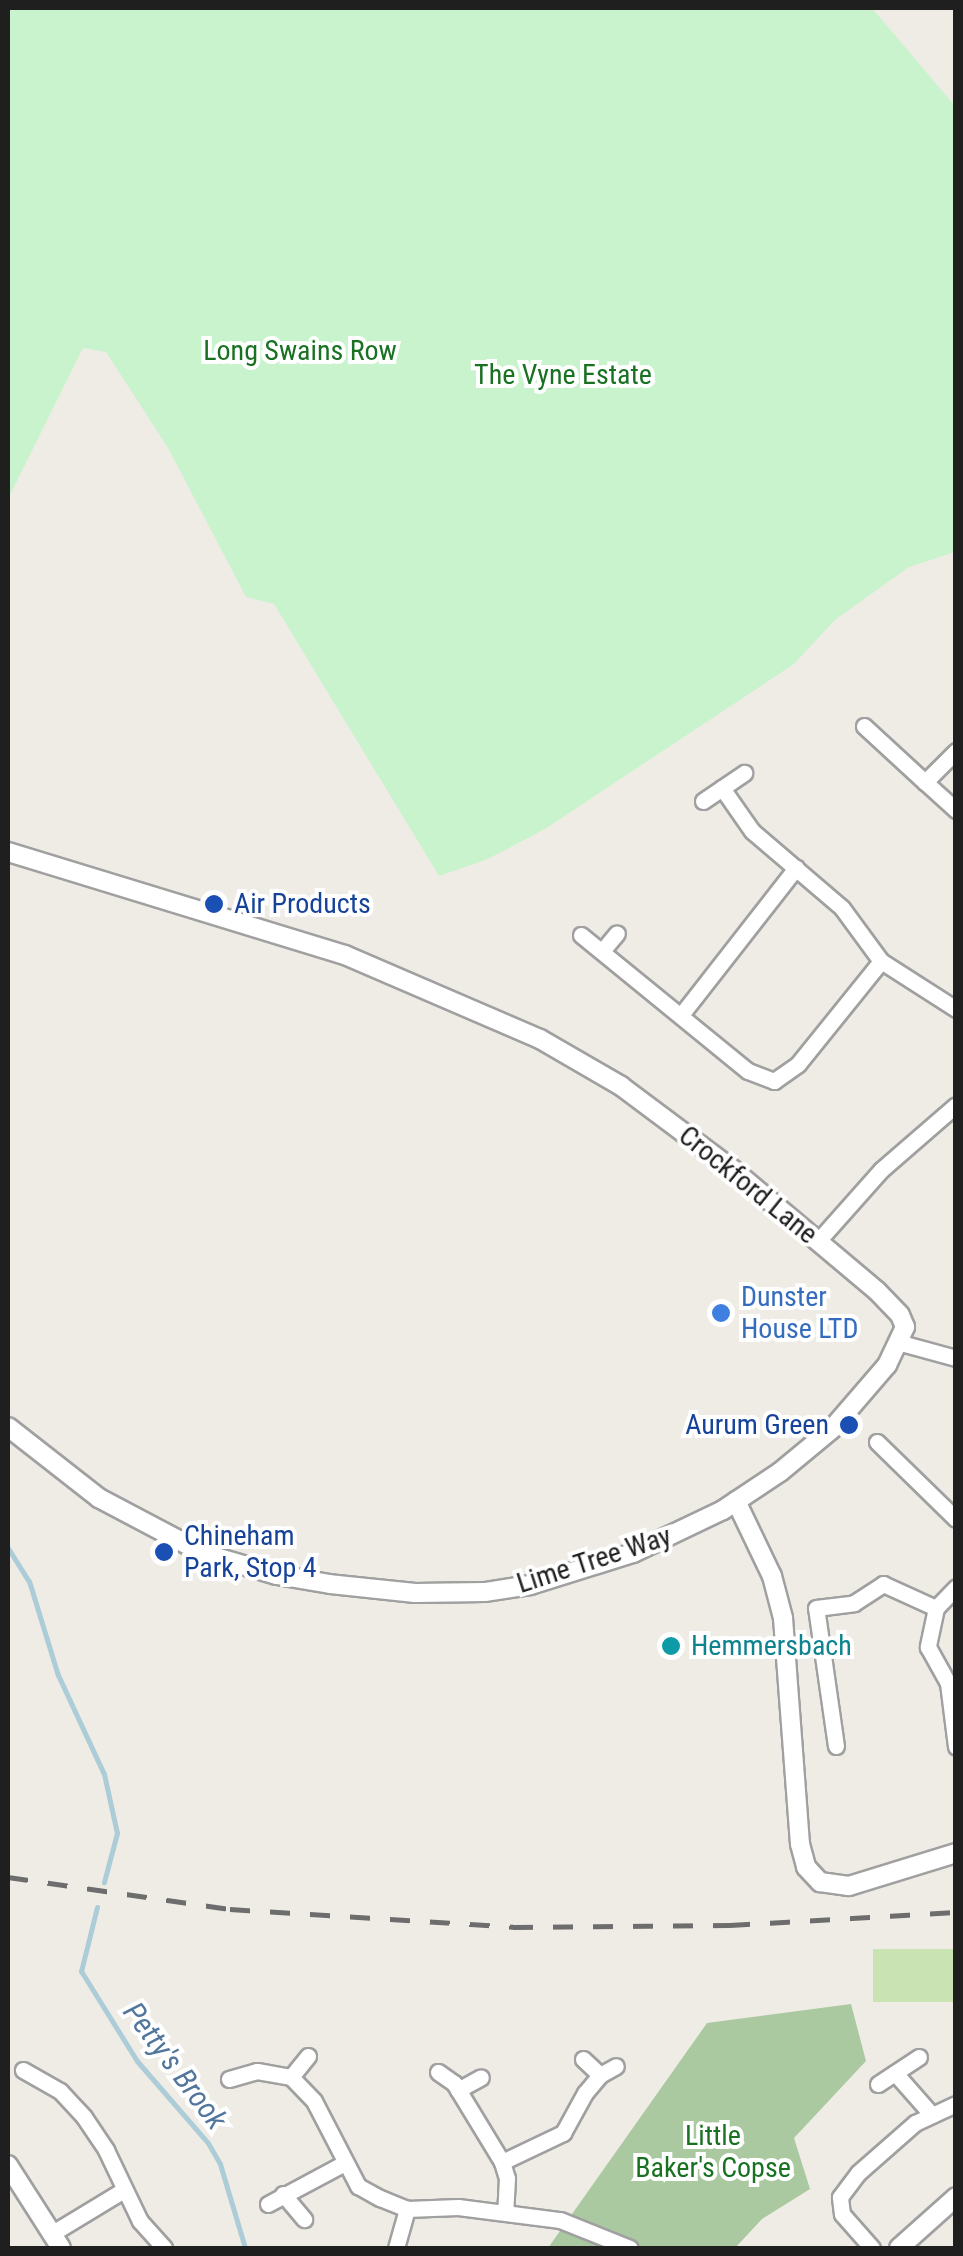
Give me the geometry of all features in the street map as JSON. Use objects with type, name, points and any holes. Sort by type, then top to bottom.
[{"type":"street","points":[[864,726],[956,810]]},
{"type":"street","points":[[924,782],[956,751]]},
{"type":"street","points":[[702,800],[744,773]]},
{"type":"street","points":[[722,788],[752,831],[842,908],[881,961],[956,1009]]},
{"type":"street","name":"Crockford Lane","points":[[8,852],[344,955],[495,1016],[621,1086],[732,1169],[900,1315],[904,1328],[901,1343]]},
{"type":"street","points":[[682,1014],[796,868]]},
{"type":"street","points":[[602,951],[617,934]]},
{"type":"street","points":[[581,936],[748,1071],[774,1081],[798,1064],[881,961]]},
{"type":"street","points":[[818,1241],[881,1170],[956,1106]]},
{"type":"street","points":[[956,1358],[901,1343],[869,1389],[832,1428],[736,1501],[772,1576],[783,1618],[800,1844],[806,1868],[831,1886],[850,1886],[956,1854]]},
{"type":"street","name":"Lime Tree Way","points":[[8,1428],[99,1498],[206,1554],[277,1575],[415,1593],[452,1594],[530,1584],[645,1548],[736,1501]]},
{"type":"street","points":[[877,1442],[953,1512]]},
{"type":"street","points":[[836,1746],[816,1608],[854,1603],[883,1584],[936,1608]]},
{"type":"street","points":[[956,1587],[936,1608],[928,1647],[948,1683],[956,1746]]},
{"type":"street","points":[[290,2077],[308,2056]]},
{"type":"street","points":[[878,2084],[919,2056]]},
{"type":"street","points":[[582,2058],[600,2075]]},
{"type":"street","points":[[502,2162],[562,2133],[600,2075],[616,2066]]},
{"type":"street","points":[[23,2070],[60,2091],[106,2150],[122,2191],[164,2248]]},
{"type":"street","points":[[229,2079],[257,2071],[290,2077],[314,2101],[330,2127],[343,2164],[358,2186],[407,2209],[504,2211],[560,2220],[621,2246]]},
{"type":"street","points":[[60,2091],[68,2072]]},
{"type":"street","points":[[438,2072],[458,2090],[502,2162],[504,2211]]},
{"type":"street","points":[[895,2073],[932,2114]]},
{"type":"street","points":[[458,2090],[480,2077]]},
{"type":"street","points":[[872,2248],[842,2214],[840,2197],[858,2173],[932,2114],[956,2104]]},
{"type":"street","points":[[268,2204],[343,2164]]},
{"type":"street","points":[[8,2165],[56,2241],[122,2191]]},
{"type":"street","points":[[283,2194],[304,2219]]},
{"type":"street","points":[[899,2248],[956,2197]]},
{"type":"street","points":[[396,2248],[407,2209]]},
{"type":"green space","name":"The Vyne Estate","points":[[8,8],[872,8],[955,106],[955,552],[909,567],[835,620],[794,664],[545,829],[488,859],[439,876],[274,604],[246,597],[168,448],[106,352],[83,348],[8,499]]},
{"type":"green space","points":[[873,1949],[955,1949],[955,2002],[873,2002]]},
{"type":"green space","name":"Little Baker's Copse","points":[[851,2004],[866,2061],[794,2138],[810,2189],[762,2219],[735,2248],[548,2248],[707,2023]]},
{"type":"waterway","points":[[8,1548],[29,1581],[58,1675],[104,1774],[117,1833],[104,1882]]},
{"type":"waterway","name":"Petty's Brook","points":[[97,1907],[81,1971],[137,2061],[208,2143],[220,2164],[245,2248]]},
{"type":"railway","points":[[8,1877],[230,1909],[513,1927],[730,1925],[956,1912]]},
{"type":"place","name":"Air Products","points":[[214,904]]},
{"type":"place","name":"Dunster House LTD","points":[[721,1313]]},
{"type":"place","name":"Aurum Green","points":[[849,1425]]},
{"type":"place","name":"Chineham Park, Stop 4","points":[[164,1552]]},
{"type":"place","name":"Hemmersbach","points":[[671,1646]]},
{"type":"park label","name":"Long Swains Row","points":[[300,351]]}]
